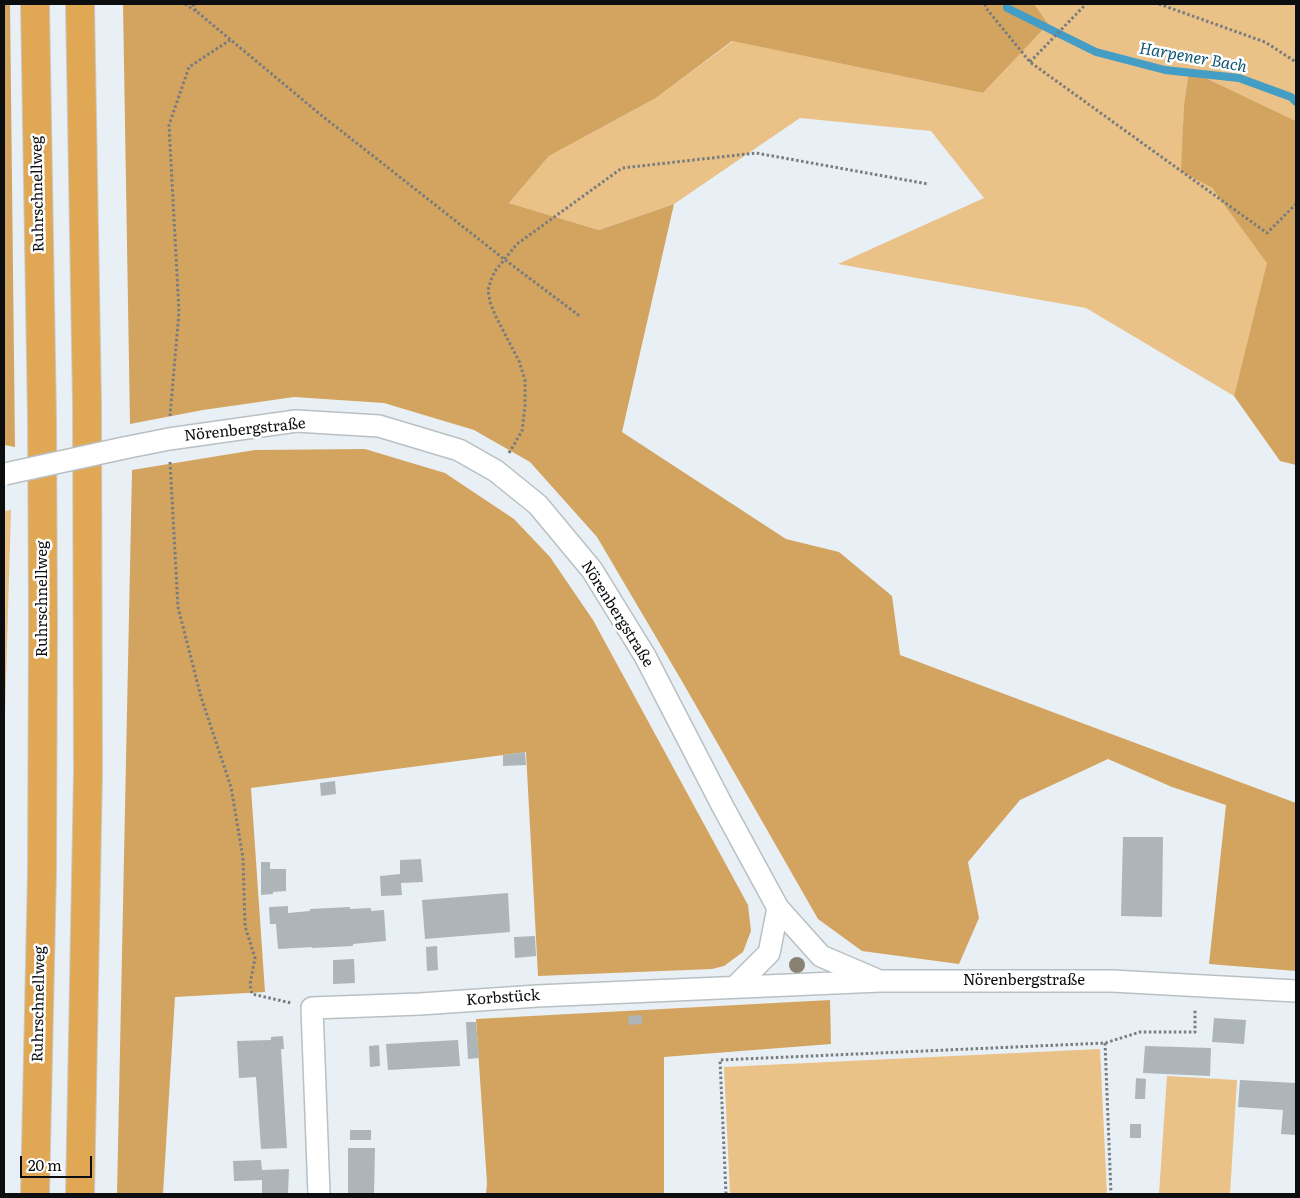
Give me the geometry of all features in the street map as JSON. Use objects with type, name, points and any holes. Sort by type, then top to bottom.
[{"type":"highway","name":"Ruhrschnellweg","points":[[35,4],[43,604],[42,871],[35,1194]]},
{"type":"highway","points":[[80,4],[87,403],[88,773],[80,1194]]},
{"type":"street","name":"Nörenbergstraße","points":[[4,474],[168,438],[296,421],[378,426],[459,450],[496,471],[538,505],[592,570],[645,656],[778,908],[822,956],[880,981],[1112,981],[1296,991]]},
{"type":"street","points":[[735,987],[769,953],[778,908]]},
{"type":"street","name":"Korbstück","points":[[312,1008],[880,981]]},
{"type":"street","points":[[312,1008],[319,1194]]},
{"type":"path","points":[[185,4],[196,11],[329,121],[581,317]]},
{"type":"path","points":[[193,4],[196,11]]},
{"type":"path","points":[[985,4],[986,8],[1030,62],[1267,233],[1296,204]]},
{"type":"path","points":[[1030,62],[1086,4]]},
{"type":"path","points":[[1159,4],[1265,42],[1296,62]]},
{"type":"path","points":[[230,40],[189,67],[169,125],[179,312],[168,438],[178,607],[201,697],[231,787],[243,858],[245,926],[255,958],[250,984],[252,994],[312,1008]]},
{"type":"path","points":[[496,471],[522,431],[525,406],[525,380],[519,361],[490,302],[488,290],[491,280],[495,271],[516,244],[622,168],[756,153],[928,184]]},
{"type":"path","points":[[726,1194],[720,1060],[1105,1042],[1140,1032],[1195,1032],[1196,986]]},
{"type":"path","points":[[1105,1042],[1111,1194]]},
{"type":"shaded area","points":[[4,4],[10,4],[15,447],[4,445]]},
{"type":"shaded area","points":[[123,4],[1034,4],[1048,24],[983,93],[732,41],[656,98],[549,156],[509,203],[599,230],[674,204],[622,432],[786,539],[839,552],[892,596],[900,655],[1296,803],[1296,971],[1209,964],[1226,805],[1172,787],[1108,759],[1020,800],[968,862],[979,918],[959,964],[862,951],[818,919],[597,537],[530,462],[474,430],[384,403],[294,397],[203,410],[130,424]]},
{"type":"shaded area","points":[[1034,4],[1296,4],[1296,121],[1189,70],[1184,104],[1182,171],[1212,188],[1268,263],[1234,396],[1086,308],[838,264],[984,198],[931,131],[800,118],[674,204],[599,230],[509,203],[549,156],[656,98],[733,41],[983,93],[1047,24]]},
{"type":"shaded area","points":[[1189,70],[1296,121],[1296,465],[1280,461],[1234,396],[1267,263],[1212,188],[1181,171],[1184,104]]},
{"type":"shaded area","points":[[365,449],[445,473],[514,519],[550,557],[593,620],[748,905],[751,931],[743,952],[724,966],[712,969],[538,976],[526,752],[251,788],[265,992],[175,997],[163,1194],[117,1194],[132,470],[255,450]]},
{"type":"shaded area","points":[[11,510],[4,747],[4,511]]},
{"type":"shaded area","points":[[830,1000],[831,1044],[664,1057],[664,1194],[486,1194],[487,1183],[476,1019]]},
{"type":"shaded area","points":[[1100,1049],[1107,1194],[730,1194],[724,1067]]},
{"type":"shaded area","points":[[1167,1076],[1237,1080],[1230,1194],[1159,1194]]},
{"type":"building","points":[[525,752],[526,765],[503,766],[503,755]]},
{"type":"building","points":[[335,781],[336,794],[321,796],[320,783]]},
{"type":"building","points":[[1123,837],[1163,837],[1162,917],[1121,916]]},
{"type":"building","points":[[421,859],[423,882],[401,883],[402,895],[381,896],[380,876],[400,874],[400,860]]},
{"type":"building","points":[[261,862],[270,862],[270,869],[286,869],[286,891],[261,895]]},
{"type":"building","points":[[508,893],[510,932],[425,939],[422,900]]},
{"type":"building","points":[[288,906],[288,913],[310,911],[310,909],[350,907],[350,909],[371,908],[371,911],[384,910],[386,941],[353,944],[353,946],[278,949],[276,924],[270,924],[269,907]]},
{"type":"building","points":[[535,936],[536,956],[515,958],[514,937]]},
{"type":"building","points":[[437,946],[438,970],[427,971],[426,947]]},
{"type":"building","points":[[354,959],[355,983],[333,984],[333,960]]},
{"type":"building","points":[[642,1015],[642,1024],[629,1025],[628,1016]]},
{"type":"building","points":[[1214,1018],[1246,1020],[1244,1044],[1212,1042]]},
{"type":"building","points":[[466,1022],[476,1022],[479,1058],[468,1059]]},
{"type":"building","points":[[283,1036],[284,1049],[281,1049],[287,1148],[261,1149],[256,1077],[239,1078],[237,1041],[271,1040],[271,1037]]},
{"type":"building","points":[[458,1040],[460,1066],[388,1070],[386,1044]]},
{"type":"building","points":[[379,1045],[380,1066],[370,1067],[369,1046]]},
{"type":"building","points":[[1145,1046],[1211,1048],[1210,1076],[1143,1073]]},
{"type":"building","points":[[1136,1078],[1146,1079],[1145,1099],[1135,1099]]},
{"type":"building","points":[[1240,1080],[1296,1083],[1296,1135],[1281,1134],[1283,1110],[1238,1107]]},
{"type":"building","points":[[1130,1124],[1141,1124],[1141,1138],[1130,1138]]},
{"type":"building","points":[[350,1130],[371,1130],[371,1140],[350,1140]]},
{"type":"building","points":[[348,1148],[375,1148],[374,1194],[348,1194]]},
{"type":"building","points":[[261,1160],[262,1170],[289,1169],[288,1194],[262,1194],[262,1180],[234,1181],[233,1161]]},
{"type":"waterway","name":"Harpener Bach","points":[[1007,4],[1007,8],[1096,52],[1165,70],[1239,78],[1291,97],[1296,102]]}]
